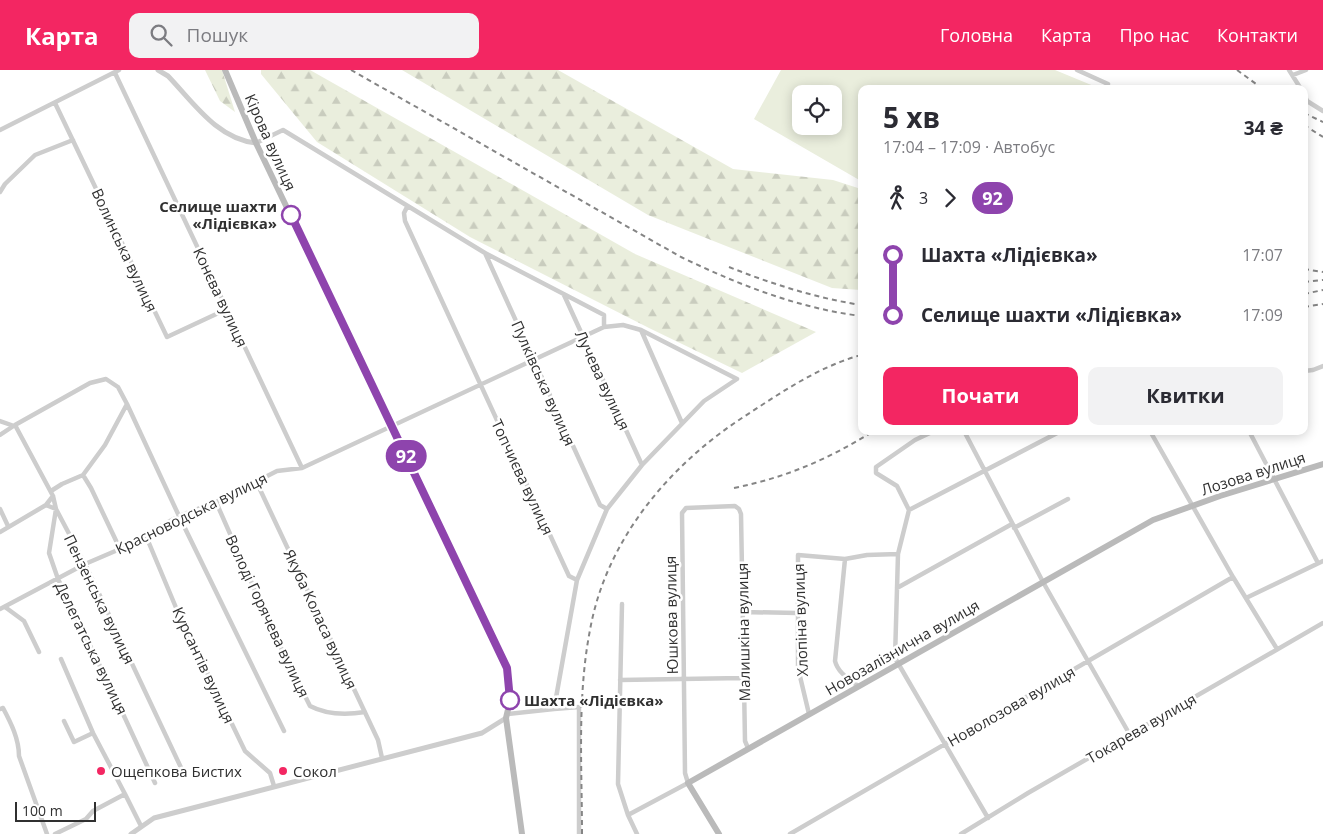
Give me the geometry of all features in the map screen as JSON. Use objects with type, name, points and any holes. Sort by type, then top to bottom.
[{"type":"main road","name":"Кірова вулиця","points":[[225,70],[256,143],[507,668],[510,701],[506,716],[522,834]]},
{"type":"main road","name":"Лозова вулиця","points":[[1192,507],[1323,464]]},
{"type":"main road","name":"Новозалізнична вулиця","points":[[688,783],[897,663],[1153,520],[1192,507]]},
{"type":"main road","name":"Юшкова вулиця","points":[[688,783],[719,834]]},
{"type":"street","points":[[158,70],[168,76],[219,130],[243,142],[256,143],[283,130],[407,207],[485,252],[604,315],[604,327],[623,325],[641,330],[736,379],[704,401],[682,423],[642,465],[607,509],[577,580],[554,709]]},
{"type":"street","points":[[1077,70],[1108,84]]},
{"type":"street","points":[[1289,70],[1299,85]]},
{"type":"street","points":[[1293,75],[1306,70]]},
{"type":"street","points":[[0,130],[117,71]]},
{"type":"street","name":"Конєва вулиця","points":[[117,71],[302,468]]},
{"type":"street","points":[[1308,101],[1323,111]]},
{"type":"street","name":"Волинська вулиця","points":[[55,103],[167,338],[227,309]]},
{"type":"street","points":[[0,192],[5,184],[35,156],[73,140]]},
{"type":"street","name":"Топчиєва вулиця","points":[[407,207],[404,213],[405,221],[569,576],[577,580]]},
{"type":"street","name":"Пулківська вулиця","points":[[485,252],[600,505],[607,509]]},
{"type":"street","name":"Лучева вулиця","points":[[564,294],[642,465]]},
{"type":"street","name":"Красноводська вулиця","points":[[0,609],[85,564],[146,536],[179,516],[216,502],[277,471],[302,468],[604,327]]},
{"type":"street","points":[[641,330],[682,423]]},
{"type":"street","points":[[1308,371],[1323,366]]},
{"type":"street","points":[[0,435],[90,383],[106,379],[118,387],[244,652],[284,731]]},
{"type":"street","points":[[0,532],[46,505],[52,493],[62,484],[83,475],[105,445],[127,404]]},
{"type":"street","points":[[0,421],[14,426]]},
{"type":"street","name":"Пензенська вулиця","points":[[14,426],[52,493],[56,509],[85,564],[184,774]]},
{"type":"street","points":[[925,435],[914,440],[876,467],[876,473],[897,486],[909,510],[898,554],[894,652],[897,663],[988,818]]},
{"type":"street","points":[[966,435],[1043,582],[1130,734]]},
{"type":"street","points":[[909,510],[1053,435]]},
{"type":"street","points":[[1152,435],[1232,577],[1277,649]]},
{"type":"street","points":[[1251,435],[1318,564]]},
{"type":"street","points":[[83,475],[120,549]]},
{"type":"street","name":"Якуба Коласа вулиця","points":[[256,481],[378,740],[382,758]]},
{"type":"street","points":[[897,588],[1068,499]]},
{"type":"street","name":"Володі Горячева вулиця","points":[[216,502],[276,638],[310,706],[320,712],[331,714],[365,712]]},
{"type":"street","points":[[46,505],[56,509]]},
{"type":"street","name":"Юшкова вулиця","points":[[688,783],[685,777],[683,510],[688,507],[735,506],[741,514]]},
{"type":"street","points":[[0,509],[8,526]]},
{"type":"street","name":"Делегатська вулиця","points":[[56,509],[49,553],[58,579],[155,783]]},
{"type":"street","name":"Малишкіна вулиця","points":[[741,514],[743,678],[745,741],[748,748]]},
{"type":"street","name":"Курсантів вулиця","points":[[146,536],[177,610],[245,751],[270,774],[274,786]]},
{"type":"street","points":[[858,686],[842,673],[835,661],[845,559],[867,555],[898,554]]},
{"type":"street","name":"Хлопіна вулиця","points":[[809,714],[798,668],[796,613],[798,556],[845,559]]},
{"type":"street","points":[[1246,598],[1323,561]]},
{"type":"street","name":"Новолозова вулиця","points":[[790,834],[1232,577]]},
{"type":"street","points":[[622,604],[618,784],[628,815],[637,834]]},
{"type":"street","points":[[5,606],[24,621],[39,652]]},
{"type":"street","points":[[742,612],[796,613]]},
{"type":"street","name":"Токарева вулиця","points":[[961,834],[1323,623]]},
{"type":"street","points":[[61,659],[93,733],[141,826]]},
{"type":"street","points":[[620,680],[743,678]]},
{"type":"street","points":[[131,834],[154,818],[163,815],[482,733],[506,716],[579,707],[579,834]]},
{"type":"street","points":[[0,709],[3,708],[11,725],[34,804],[47,834]]},
{"type":"street","points":[[64,721],[74,742],[93,733]]},
{"type":"street","name":"Новозалізнична вулиця","points":[[628,815],[688,783]]},
{"type":"street","points":[[55,834],[86,819],[93,811],[125,794]]},
{"type":"green space","points":[[205,70],[222,70],[235,112],[220,101]]},
{"type":"green space","points":[[261,70],[310,70],[635,254],[816,332],[742,373],[470,237],[317,142],[261,74]]},
{"type":"green space","points":[[402,70],[558,70],[733,169],[833,180],[858,188],[858,290],[832,288],[648,215]]},
{"type":"green space","points":[[781,70],[1055,70],[1091,85],[858,85],[858,179],[754,119]]},
{"type":"railway","points":[[351,70],[681,257],[769,294],[814,307],[858,315]]},
{"type":"railway","points":[[1237,70],[1258,85]]},
{"type":"railway","points":[[1308,115],[1323,122]]},
{"type":"railway","points":[[1308,128],[1323,137]]},
{"type":"railway","points":[[729,267],[794,290],[858,304]]},
{"type":"railway","points":[[1308,270],[1323,272]]},
{"type":"railway","points":[[1308,282],[1323,280]]},
{"type":"railway","points":[[1308,293],[1323,290]]},
{"type":"railway","points":[[1308,306],[1323,304]]},
{"type":"railway","points":[[582,834],[581,732],[586,655],[598,597],[610,565],[626,536],[645,508],[667,482],[691,457],[717,436],[745,416],[815,373],[858,356]]},
{"type":"railway","points":[[734,488],[790,473],[824,458],[867,435]]},
{"type":"bus line","name":"92","points":[[291,215],[507,668],[510,700]]},
{"type":"place","name":"Селище шахти «Лідієвка»","points":[[291,215]]},
{"type":"place","name":"Шахта «Лідієвка»","points":[[510,700]]},
{"type":"place","name":"Ощепкова Бистих","points":[[101,771]]},
{"type":"place","name":"Сокол","points":[[283,771]]}]
